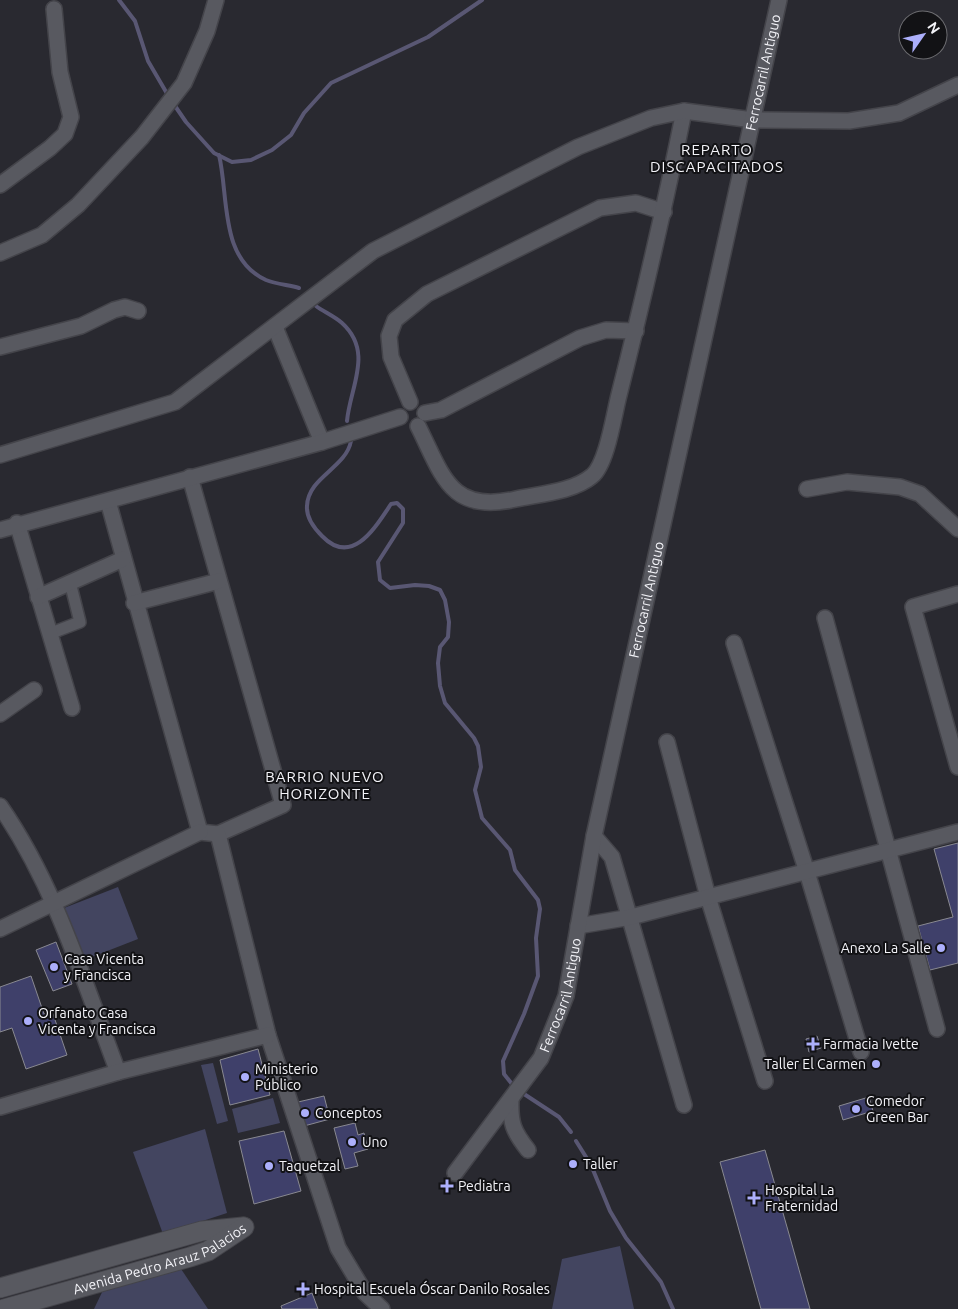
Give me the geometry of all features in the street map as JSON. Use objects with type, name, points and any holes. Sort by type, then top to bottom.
[{"type":"street","points":[[0,253],[42,235],[78,205],[142,137],[184,83],[207,31],[216,0]]},
{"type":"street","name":"Ferrocarril Antiguo","points":[[455,1173],[541,1058],[566,996],[594,836],[754,120],[779,0]]},
{"type":"street","points":[[0,185],[50,148],[65,134],[71,117],[60,72],[54,9]]},
{"type":"street","points":[[0,456],[175,402],[373,251],[578,147],[651,118],[684,110],[754,120],[850,121],[899,113],[958,85]]},
{"type":"street","points":[[636,331],[606,330],[580,338],[422,419],[410,428],[404,424],[400,417],[404,405],[410,402],[422,406],[422,419],[445,481],[463,498],[476,502],[502,502],[577,485],[592,476],[599,467],[636,331],[664,212],[684,110]]},
{"type":"street","points":[[410,402],[392,358],[388,336],[395,320],[427,294],[600,208],[636,203],[664,212]]},
{"type":"street","points":[[0,347],[81,326],[124,307],[138,311]]},
{"type":"street","points":[[274,327],[322,442]]},
{"type":"street","points":[[0,530],[322,442],[400,417]]},
{"type":"street","points":[[0,929],[200,832],[218,834],[283,805],[190,477]]},
{"type":"street","points":[[807,489],[847,482],[900,487],[920,494],[958,529]]},
{"type":"street","points":[[108,501],[134,602],[200,832]]},
{"type":"street","points":[[17,524],[72,708]]},
{"type":"street","points":[[38,597],[123,559]]},
{"type":"street","points":[[134,602],[219,580]]},
{"type":"street","points":[[49,634],[80,622],[70,582]]},
{"type":"street","points":[[958,594],[913,607],[958,767]]},
{"type":"street","points":[[825,618],[887,851],[938,1030]]},
{"type":"street","points":[[734,643],[808,872],[861,1052]]},
{"type":"street","points":[[0,714],[34,690]]},
{"type":"street","points":[[667,742],[708,897],[765,1081]]},
{"type":"street","points":[[0,806],[13,824],[53,902],[118,1072]]},
{"type":"street","points":[[578,926],[631,917],[958,832]]},
{"type":"street","points":[[218,834],[268,1035],[338,1248],[365,1293],[382,1309]]},
{"type":"street","points":[[594,836],[612,857],[631,917],[684,1105]]},
{"type":"street","points":[[0,1107],[118,1072],[268,1035]]},
{"type":"street","points":[[511,1099],[510,1119],[514,1131],[528,1150]]},
{"type":"street","name":"Avenida Pedro Arauz Palacios","points":[[0,1288],[202,1231],[244,1227],[208,1251],[190,1258],[4,1309]]},
{"type":"shaded area","points":[[118,887],[138,939],[79,962],[59,910]]},
{"type":"shaded area","points":[[213,1063],[228,1121],[217,1124],[201,1065]]},
{"type":"shaded area","points":[[273,1098],[280,1123],[238,1133],[232,1109]]},
{"type":"shaded area","points":[[205,1129],[227,1213],[163,1234],[133,1152]]},
{"type":"shaded area","points":[[620,1246],[634,1309],[552,1309],[562,1259]]},
{"type":"shaded area","points":[[177,1263],[208,1309],[94,1309],[106,1284]]},
{"type":"building","name":"Anexo La Salle","points":[[958,843],[958,963],[930,970],[918,926],[953,917],[934,849]]},
{"type":"building","name":"Casa Vicenta y Francisca","points":[[56,942],[72,984],[53,991],[36,950]]},
{"type":"building","name":"Orfanato Casa Vicenta y Francisca","points":[[31,976],[44,1014],[52,1011],[67,1055],[26,1069],[12,1028],[0,1032],[0,987]]},
{"type":"building","name":"Farmacia Ivette","points":[[817,1036],[821,1048],[809,1052],[806,1039]]},
{"type":"building","name":"Ministerio Público","points":[[258,1049],[270,1095],[230,1105],[220,1060]]},
{"type":"building","points":[[324,1096],[330,1119],[304,1126],[298,1102]]},
{"type":"building","name":"Comedor Green Bar","points":[[869,1097],[873,1111],[843,1120],[839,1106]]},
{"type":"building","name":"Uno","points":[[355,1123],[358,1135],[364,1133],[368,1149],[354,1153],[358,1166],[345,1169],[334,1128]]},
{"type":"building","name":"Taquetzal","points":[[284,1131],[301,1191],[254,1204],[239,1141]]},
{"type":"building","name":"Hospital La Fraternidad","points":[[765,1150],[810,1309],[761,1309],[720,1162]]},
{"type":"building","points":[[312,1293],[318,1309],[282,1309],[281,1306]]},
{"type":"waterway","points":[[119,0],[135,21],[148,61],[169,97]]},
{"type":"waterway","points":[[173,103],[186,122],[214,153],[232,162],[251,160],[272,150],[291,135],[304,113],[331,83],[428,37],[482,0]]},
{"type":"waterway","points":[[219,155],[229,225],[233,242],[240,257],[251,270],[266,280],[299,288]]},
{"type":"waterway","points":[[316,306],[342,323],[352,334],[357,346],[358,370],[347,421]]},
{"type":"waterway","points":[[351,441],[348,450],[342,458],[320,480],[309,496],[307,506],[309,519],[322,536],[333,545],[353,546],[370,533],[391,504],[397,503],[403,509],[403,523],[378,562],[380,580],[390,588],[415,585],[429,586],[440,590],[445,600],[449,622],[448,637],[440,647],[438,663],[440,686],[445,703],[474,738],[478,746],[481,767],[475,790],[482,818],[510,850],[515,870],[538,900],[540,909],[536,938],[538,976],[524,1014],[503,1061],[504,1074],[515,1088]]},
{"type":"waterway","points":[[521,1092],[559,1117],[571,1132]]},
{"type":"waterway","points":[[576,1141],[591,1165],[610,1211],[626,1238],[661,1282],[673,1309]]},
{"type":"place","name":"Anexo La Salle","points":[[941,948]]},
{"type":"place","name":"Casa Vicenta y Francisca","points":[[54,967]]},
{"type":"place","name":"Orfanato Casa Vicenta y Francisca","points":[[28,1021]]},
{"type":"place","name":"Farmacia Ivette","points":[[813,1044]]},
{"type":"place","name":"Taller El Carmen","points":[[876,1064]]},
{"type":"place","name":"Ministerio Público","points":[[245,1077]]},
{"type":"place","name":"Comedor Green Bar","points":[[856,1109]]},
{"type":"place","name":"Conceptos","points":[[305,1113]]},
{"type":"place","name":"Uno","points":[[352,1142]]},
{"type":"place","name":"Taller","points":[[573,1164]]},
{"type":"place","name":"Taquetzal","points":[[269,1166]]},
{"type":"place","name":"Pediatra","points":[[447,1186]]},
{"type":"place","name":"Hospital La Fraternidad","points":[[754,1198]]},
{"type":"place","name":"Hospital Escuela Óscar Danilo Rosales","points":[[303,1289]]},
{"type":"district","name":"REPARTO DISCAPACITADOS","points":[[717,158]]},
{"type":"district","name":"BARRIO NUEVO HORIZONTE","points":[[325,786]]}]
